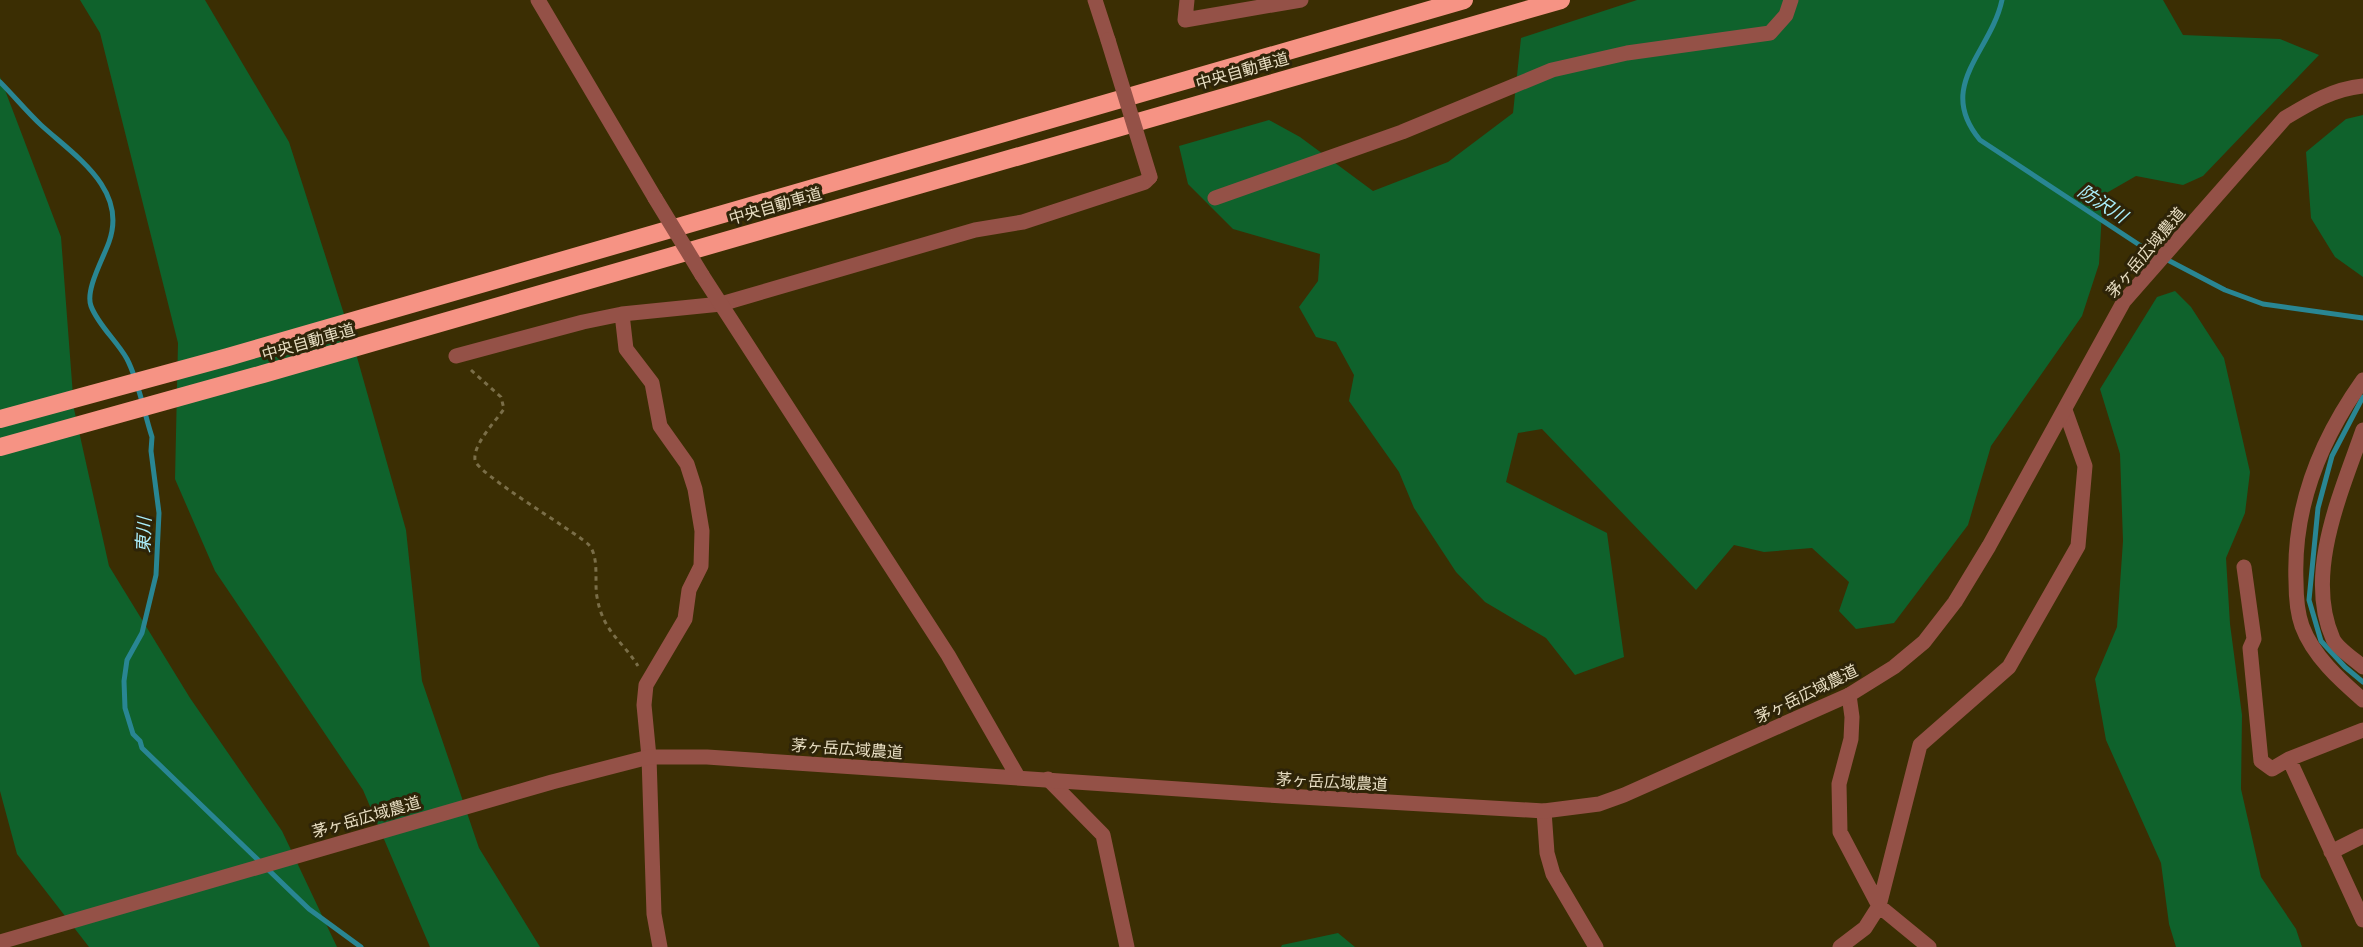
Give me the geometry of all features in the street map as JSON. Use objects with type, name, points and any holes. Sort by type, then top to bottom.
[{"type":"highway","name":"中央自動車道","points":[[0,420],[259,348],[1464,0]]},
{"type":"highway","name":"中央自動車道","points":[[0,447],[263,374],[1561,0]]},
{"type":"street","points":[[538,0],[655,198],[948,656],[1018,777]]},
{"type":"street","points":[[456,356],[622,314],[721,304],[975,230],[1023,222],[1145,182],[1150,177],[1095,0]]},
{"type":"street","points":[[1187,0],[1185,20],[1301,0]]},
{"type":"street","points":[[1215,198],[1402,132],[1552,70],[1627,53],[1770,33],[1786,15],[1791,0]]},
{"type":"street","name":"茅ヶ岳広域農道","points":[[0,942],[438,813],[649,757],[707,757],[1279,796],[1544,811],[1599,804],[1624,795],[1849,695],[1894,667],[1924,642],[1955,602],[2065,410],[2124,301],[2285,118],[2316,99],[2336,91],[2363,86]]},
{"type":"street","points":[[622,314],[626,349],[652,383],[660,426],[687,464],[695,489],[702,531],[701,566],[689,590],[685,619],[646,685],[644,705],[649,757],[654,914],[660,947]]},
{"type":"street","points":[[2363,380],[2338,416],[2318,458],[2302,507],[2295,550],[2297,607],[2302,627],[2318,654],[2341,681],[2363,700]]},
{"type":"street","points":[[1840,947],[1865,928],[1879,906],[1920,745],[2009,667],[2078,546],[2085,466],[2065,410]]},
{"type":"street","points":[[2363,430],[2331,519],[2321,595],[2334,641],[2363,667]]},
{"type":"street","points":[[2244,567],[2254,639],[2250,648],[2260,761],[2272,769],[2289,759],[2363,730]]},
{"type":"street","points":[[1849,695],[1852,717],[1851,739],[1839,784],[1839,832],[1879,906],[1929,947]]},
{"type":"street","points":[[2289,759],[2363,920]]},
{"type":"street","points":[[1048,779],[1103,835],[1127,947]]},
{"type":"street","points":[[1544,811],[1547,853],[1553,873],[1596,947]]},
{"type":"street","points":[[2331,852],[2363,836]]},
{"type":"path","points":[[456,356],[501,397],[504,409],[477,448],[475,460],[477,467],[590,546],[595,562],[596,596],[602,621],[638,665],[646,685]]},
{"type":"green space","points":[[80,0],[205,0],[289,142],[351,336],[406,530],[422,681],[479,848],[540,947],[430,947],[363,790],[215,571],[175,479],[178,343],[100,33]]},
{"type":"green space","points":[[1637,0],[2163,0],[2183,35],[2280,39],[2319,55],[2203,176],[2183,185],[2136,176],[2103,195],[2099,264],[2082,316],[1991,446],[1968,525],[1894,623],[1856,629],[1839,611],[1849,582],[1812,548],[1764,552],[1734,545],[1696,590],[1542,429],[1518,433],[1506,482],[1607,533],[1624,657],[1575,675],[1546,638],[1485,602],[1456,572],[1414,508],[1399,472],[1349,401],[1354,375],[1336,342],[1316,337],[1299,307],[1318,281],[1320,254],[1233,229],[1188,184],[1179,146],[1269,120],[1300,137],[1373,191],[1448,162],[1513,113],[1521,38]]},
{"type":"green space","points":[[0,77],[61,237],[74,409],[109,566],[190,698],[282,831],[337,947],[89,947],[17,854],[0,791]]},
{"type":"green space","points":[[2363,115],[2363,277],[2335,257],[2311,218],[2306,152],[2346,119]]},
{"type":"green space","points":[[2175,291],[2191,307],[2224,358],[2250,472],[2245,513],[2226,558],[2230,624],[2242,715],[2241,789],[2261,877],[2296,929],[2302,947],[2176,947],[2169,924],[2161,863],[2106,740],[2095,679],[2117,627],[2123,541],[2120,454],[2100,389],[2157,297]]},
{"type":"green space","points":[[1338,933],[1355,947],[1281,947],[1282,945]]},
{"type":"waterway","name":"防沢川","points":[[2002,0],[1996,19],[1970,69],[1964,86],[1963,103],[1968,121],[1980,140],[2141,246],[2225,290],[2263,304],[2363,318]]},
{"type":"waterway","name":"東川","points":[[0,82],[36,120],[95,175],[105,190],[111,206],[113,223],[109,242],[92,283],[91,306],[98,320],[127,359],[138,387],[152,437],[151,451],[159,513],[156,575],[142,633],[127,660],[124,681],[125,708],[133,734],[140,741],[142,748],[309,909],[361,947]]},
{"type":"waterway","name":"防沢川","points":[[2363,397],[2332,456],[2318,508],[2309,600],[2321,641],[2345,667],[2363,682]]}]
